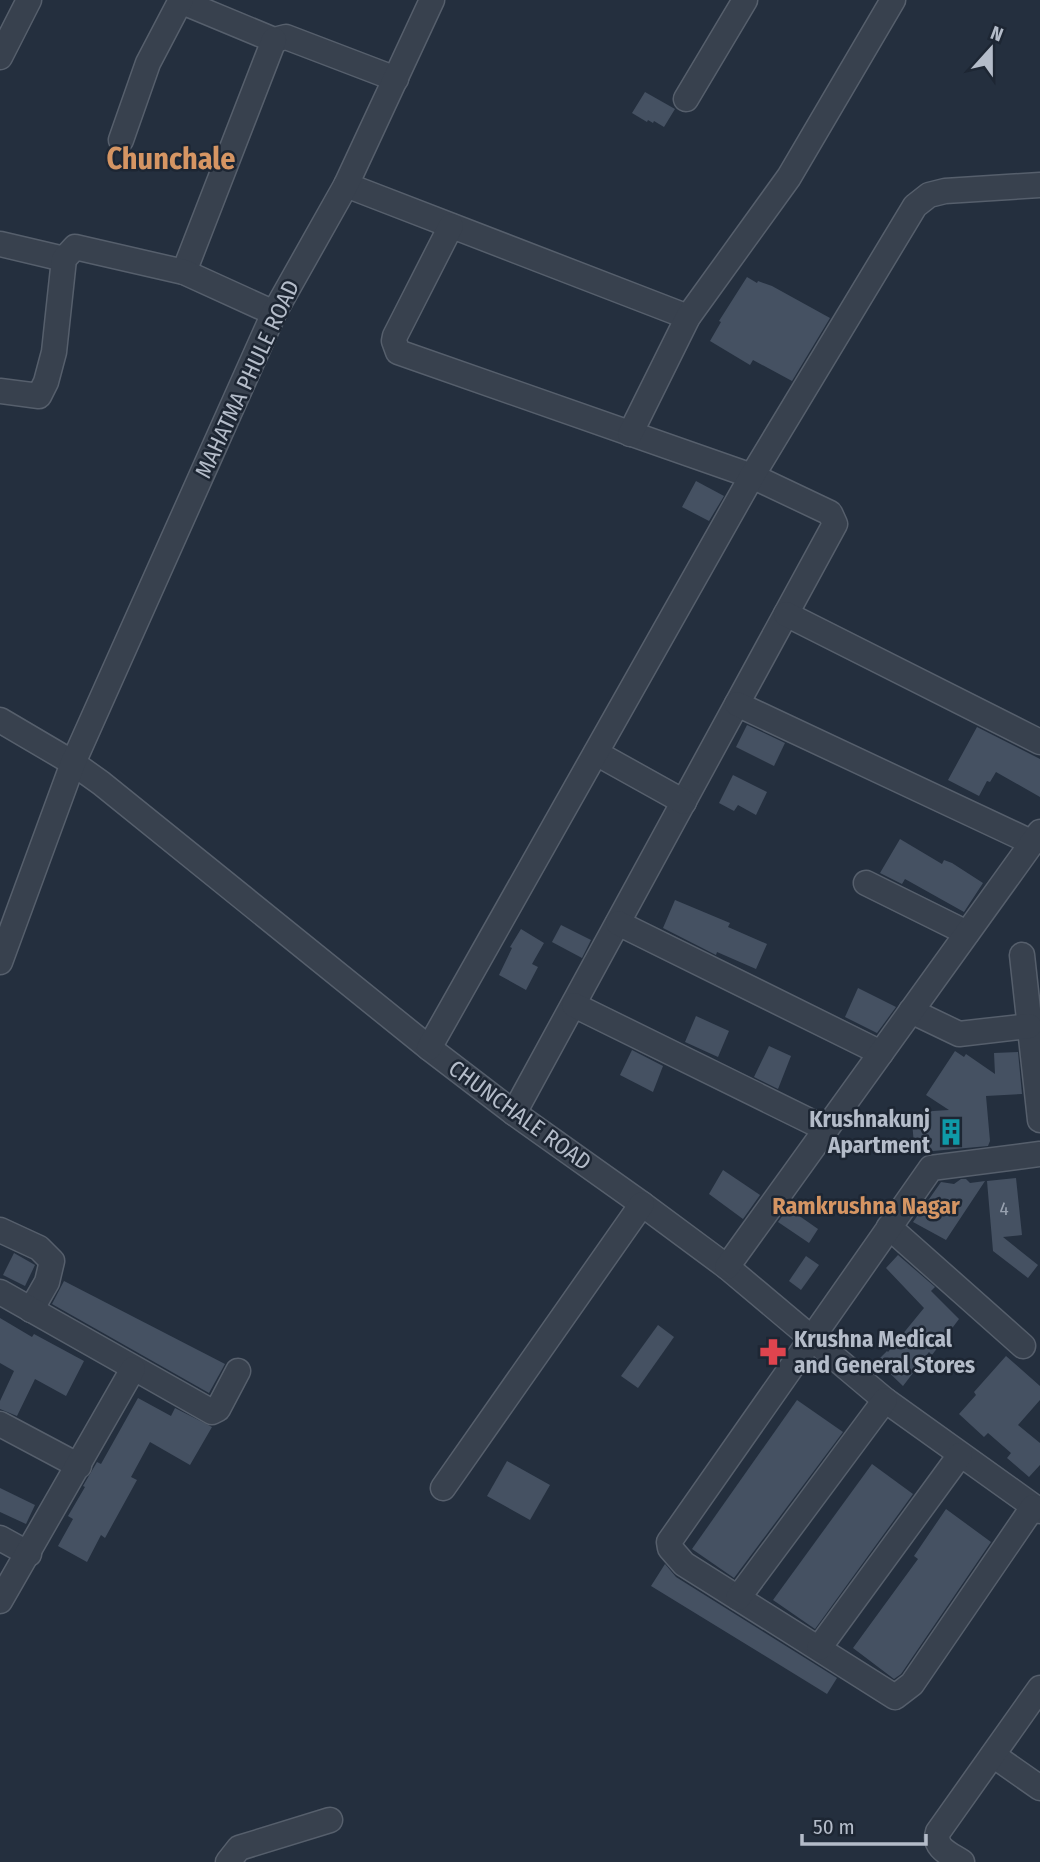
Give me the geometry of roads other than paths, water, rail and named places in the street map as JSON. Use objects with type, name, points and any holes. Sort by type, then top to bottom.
[{"type":"street","points":[[0,57],[29,0]]},
{"type":"street","name":"MAHATMA PHULE ROAD","points":[[0,962],[74,763],[274,313],[346,185],[432,0]]},
{"type":"street","points":[[686,99],[745,0]]},
{"type":"street","points":[[630,434],[688,317],[789,177],[893,0]]},
{"type":"street","points":[[121,140],[148,63],[181,1],[274,40],[286,37],[396,79]]},
{"type":"street","points":[[184,272],[274,40]]},
{"type":"street","points":[[346,185],[688,317]]},
{"type":"street","points":[[429,1048],[752,476],[915,206],[929,195],[945,191],[1040,185]]},
{"type":"street","points":[[451,226],[395,336],[398,352],[752,476],[830,513],[835,520],[513,1113]]},
{"type":"street","points":[[0,244],[64,259]]},
{"type":"street","points":[[0,391],[39,396],[46,382],[54,352],[64,259],[75,247],[184,272],[274,313]]},
{"type":"street","points":[[786,614],[1040,742]]},
{"type":"street","points":[[727,1267],[1036,838],[737,704]]},
{"type":"street","name":"CHUNCHALE ROAD","points":[[0,720],[74,763],[123,800],[429,1048],[513,1113],[727,1267],[885,1400],[1037,1509]]},
{"type":"street","points":[[596,753],[684,802]]},
{"type":"street","points":[[866,883],[967,933]]},
{"type":"street","points":[[618,923],[881,1053]]},
{"type":"street","points":[[1022,955],[1040,1120]]},
{"type":"street","points":[[574,1005],[826,1129]]},
{"type":"street","points":[[911,1011],[959,1034],[1030,1026]]},
{"type":"street","points":[[1037,1509],[904,1692],[895,1697],[684,1564],[670,1548],[669,1542],[931,1168],[1040,1154]]},
{"type":"street","points":[[443,1488],[642,1204]]},
{"type":"street","points":[[889,1227],[1023,1346]]},
{"type":"street","points":[[0,1230],[39,1248],[52,1261],[47,1282],[31,1310]]},
{"type":"street","points":[[0,1293],[212,1412],[218,1409],[238,1371]]},
{"type":"street","points":[[0,1601],[133,1369]]},
{"type":"street","points":[[738,1598],[885,1400]]},
{"type":"street","points":[[0,1424],[79,1466]]},
{"type":"street","points":[[820,1648],[960,1455]]},
{"type":"street","points":[[0,1538],[29,1554]]},
{"type":"street","points":[[961,1862],[939,1846],[936,1836],[1040,1688]]},
{"type":"street","points":[[993,1755],[1040,1788]]},
{"type":"street","points":[[228,1862],[239,1848],[330,1820]]},
{"type":"place","name":"Krushnakunj Apartment","points":[[951,1132]]},
{"type":"place","name":"Krushna Medical and General Stores","points":[[773,1352]]},
{"type":"district","name":"Chunchale","points":[[171,159]]},
{"type":"district","name":"Ramkrushna Nagar","points":[[866,1206]]}]
